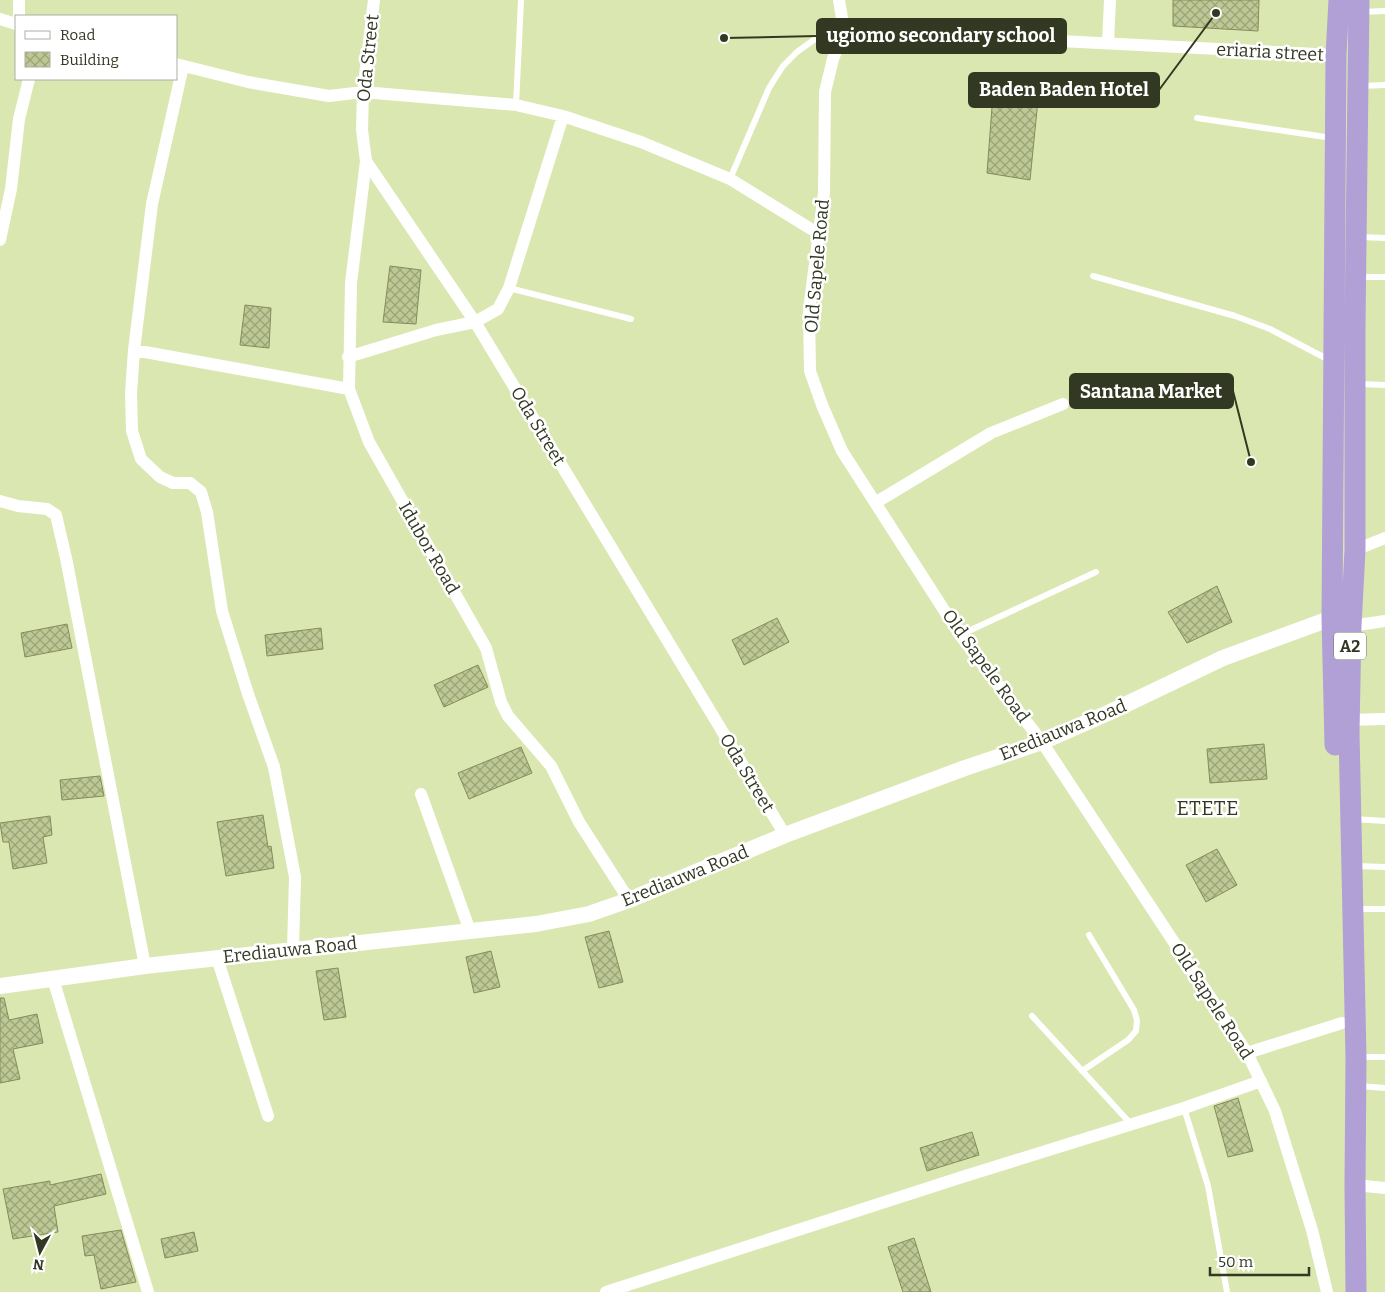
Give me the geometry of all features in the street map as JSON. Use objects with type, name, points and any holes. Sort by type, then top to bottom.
[{"type":"highway","name":"A2","points":[[1339,0],[1336,55],[1334,363],[1341,622],[1344,1292]]},
{"type":"highway","name":"A2","points":[[1356,1292],[1356,1057],[1349,720],[1341,622],[1355,550],[1359,6]]},
{"type":"highway","points":[[1336,104],[1359,95]]},
{"type":"street","points":[[19,15],[20,0]]},
{"type":"street","name":"Oda Street","points":[[374,0],[363,92],[362,130],[366,161],[475,322],[785,835]]},
{"type":"street","points":[[839,0],[844,30]]},
{"type":"street","points":[[1108,43],[1110,0]]},
{"type":"street","points":[[0,19],[15,24]]},
{"type":"street","name":"eriaria street","points":[[844,30],[1336,55]]},
{"type":"street","name":"Old Sapele Road","points":[[844,30],[833,59],[825,92],[824,193],[809,310],[810,371],[822,405],[842,451],[960,635],[1042,742],[1247,1053],[1262,1080],[1275,1111],[1312,1230],[1327,1292]]},
{"type":"street","points":[[180,65],[248,82],[329,96],[363,92],[516,105],[563,116],[641,142],[730,179],[819,234]]},
{"type":"street","points":[[0,240],[11,189],[18,120],[29,80]]},
{"type":"street","points":[[177,80],[152,204],[134,350],[131,393],[132,431],[141,459],[160,477],[172,483],[190,483],[201,492],[207,512],[222,611],[248,694],[274,767],[295,877],[293,950]]},
{"type":"street","points":[[348,357],[436,330],[475,322],[498,309],[509,288],[563,116]]},
{"type":"street","name":"Idubor Road","points":[[366,161],[351,282],[348,357],[349,389],[369,442],[486,648],[501,702],[508,716],[551,766],[579,822],[629,900]]},
{"type":"street","points":[[134,350],[349,389]]},
{"type":"street","points":[[875,503],[991,434],[1063,404]]},
{"type":"street","points":[[0,501],[18,506],[47,510],[56,515],[145,966]]},
{"type":"street","points":[[1355,550],[1385,538]]},
{"type":"street","points":[[1341,622],[1385,621]]},
{"type":"street","name":"Erediauwa Road","points":[[1,982],[53,979],[145,966],[536,924],[589,914],[629,900],[785,835],[965,768],[1042,742],[1223,658],[1341,622]]},
{"type":"street","points":[[1349,720],[1385,719]]},
{"type":"street","points":[[421,794],[470,931]]},
{"type":"street","points":[[217,958],[268,1116]]},
{"type":"street","points":[[53,979],[148,1292]]},
{"type":"street","points":[[1247,1053],[1342,1023]]},
{"type":"street","points":[[606,1292],[1130,1123],[1184,1108],[1262,1080]]},
{"type":"street","points":[[1355,1185],[1385,1188]]},
{"type":"lane","points":[[516,105],[521,0]]},
{"type":"lane","points":[[1359,6],[1385,11]]},
{"type":"lane","points":[[730,179],[769,88],[783,66],[796,52],[815,39],[844,30]]},
{"type":"lane","points":[[1359,95],[1385,85]]},
{"type":"lane","points":[[1197,118],[1336,139]]},
{"type":"lane","points":[[1356,237],[1385,238]]},
{"type":"lane","points":[[1093,276],[1236,316],[1270,329],[1334,363]]},
{"type":"lane","points":[[1356,277],[1385,276]]},
{"type":"lane","points":[[509,288],[632,319]]},
{"type":"lane","points":[[1355,384],[1385,385]]},
{"type":"lane","points":[[960,635],[1096,572]]},
{"type":"lane","points":[[1351,819],[1385,821]]},
{"type":"lane","points":[[1352,866],[1385,867]]},
{"type":"lane","points":[[1353,909],[1385,909]]},
{"type":"lane","points":[[1082,1071],[1128,1040],[1136,1031],[1137,1020],[1134,1010],[1089,935]]},
{"type":"lane","points":[[1032,1016],[1130,1123]]},
{"type":"lane","points":[[1356,1057],[1385,1057]]},
{"type":"lane","points":[[1356,1086],[1385,1088]]},
{"type":"lane","points":[[1184,1108],[1208,1186],[1227,1292]]},
{"type":"building","points":[[1173,0],[1259,0],[1258,31],[1173,26]]},
{"type":"building","points":[[993,94],[1038,100],[1030,180],[987,173]]},
{"type":"building","points":[[390,266],[421,270],[416,324],[383,322]]},
{"type":"building","points":[[245,305],[271,308],[269,348],[240,345]]},
{"type":"building","points":[[1217,586],[1232,622],[1187,643],[1168,612]]},
{"type":"building","points":[[777,618],[789,642],[744,665],[732,640]]},
{"type":"building","points":[[67,624],[72,648],[25,657],[21,633]]},
{"type":"building","points":[[321,628],[323,649],[267,656],[265,635]]},
{"type":"building","points":[[478,665],[488,687],[444,707],[434,685]]},
{"type":"building","points":[[1264,744],[1267,779],[1210,783],[1207,749]]},
{"type":"building","points":[[521,747],[532,773],[469,799],[458,773]]},
{"type":"building","points":[[100,776],[104,796],[62,800],[60,780]]},
{"type":"building","points":[[263,815],[268,847],[271,846],[274,868],[226,876],[217,822]]},
{"type":"building","points":[[50,816],[52,835],[43,837],[47,863],[13,869],[9,842],[3,842],[0,823]]},
{"type":"building","points":[[1217,849],[1237,885],[1206,902],[1186,865]]},
{"type":"building","points":[[609,931],[623,982],[599,988],[585,937]]},
{"type":"building","points":[[491,951],[500,987],[474,993],[466,957]]},
{"type":"building","points":[[338,968],[346,1017],[324,1020],[316,971]]},
{"type":"building","points":[[0,998],[4,998],[9,1020],[37,1014],[43,1043],[13,1049],[20,1079],[0,1083]]},
{"type":"building","points":[[1238,1098],[1253,1151],[1228,1157],[1214,1106]]},
{"type":"building","points":[[972,1132],[979,1155],[927,1171],[920,1148]]},
{"type":"building","points":[[101,1174],[106,1194],[54,1206],[58,1232],[13,1239],[3,1189],[50,1181],[50,1185]]},
{"type":"building","points":[[121,1230],[136,1282],[101,1289],[94,1255],[85,1256],[82,1236]]},
{"type":"building","points":[[194,1232],[198,1251],[165,1258],[161,1239]]},
{"type":"building","points":[[914,1238],[931,1292],[903,1292],[888,1247]]},
{"type":"place","name":"Baden Baden Hotel","points":[[1216,13]]},
{"type":"place","name":"ugiomo secondary school","points":[[724,38]]},
{"type":"place","name":"Santana Market","points":[[1251,462]]},
{"type":"district","name":"ETETE","points":[[1208,808]]}]
